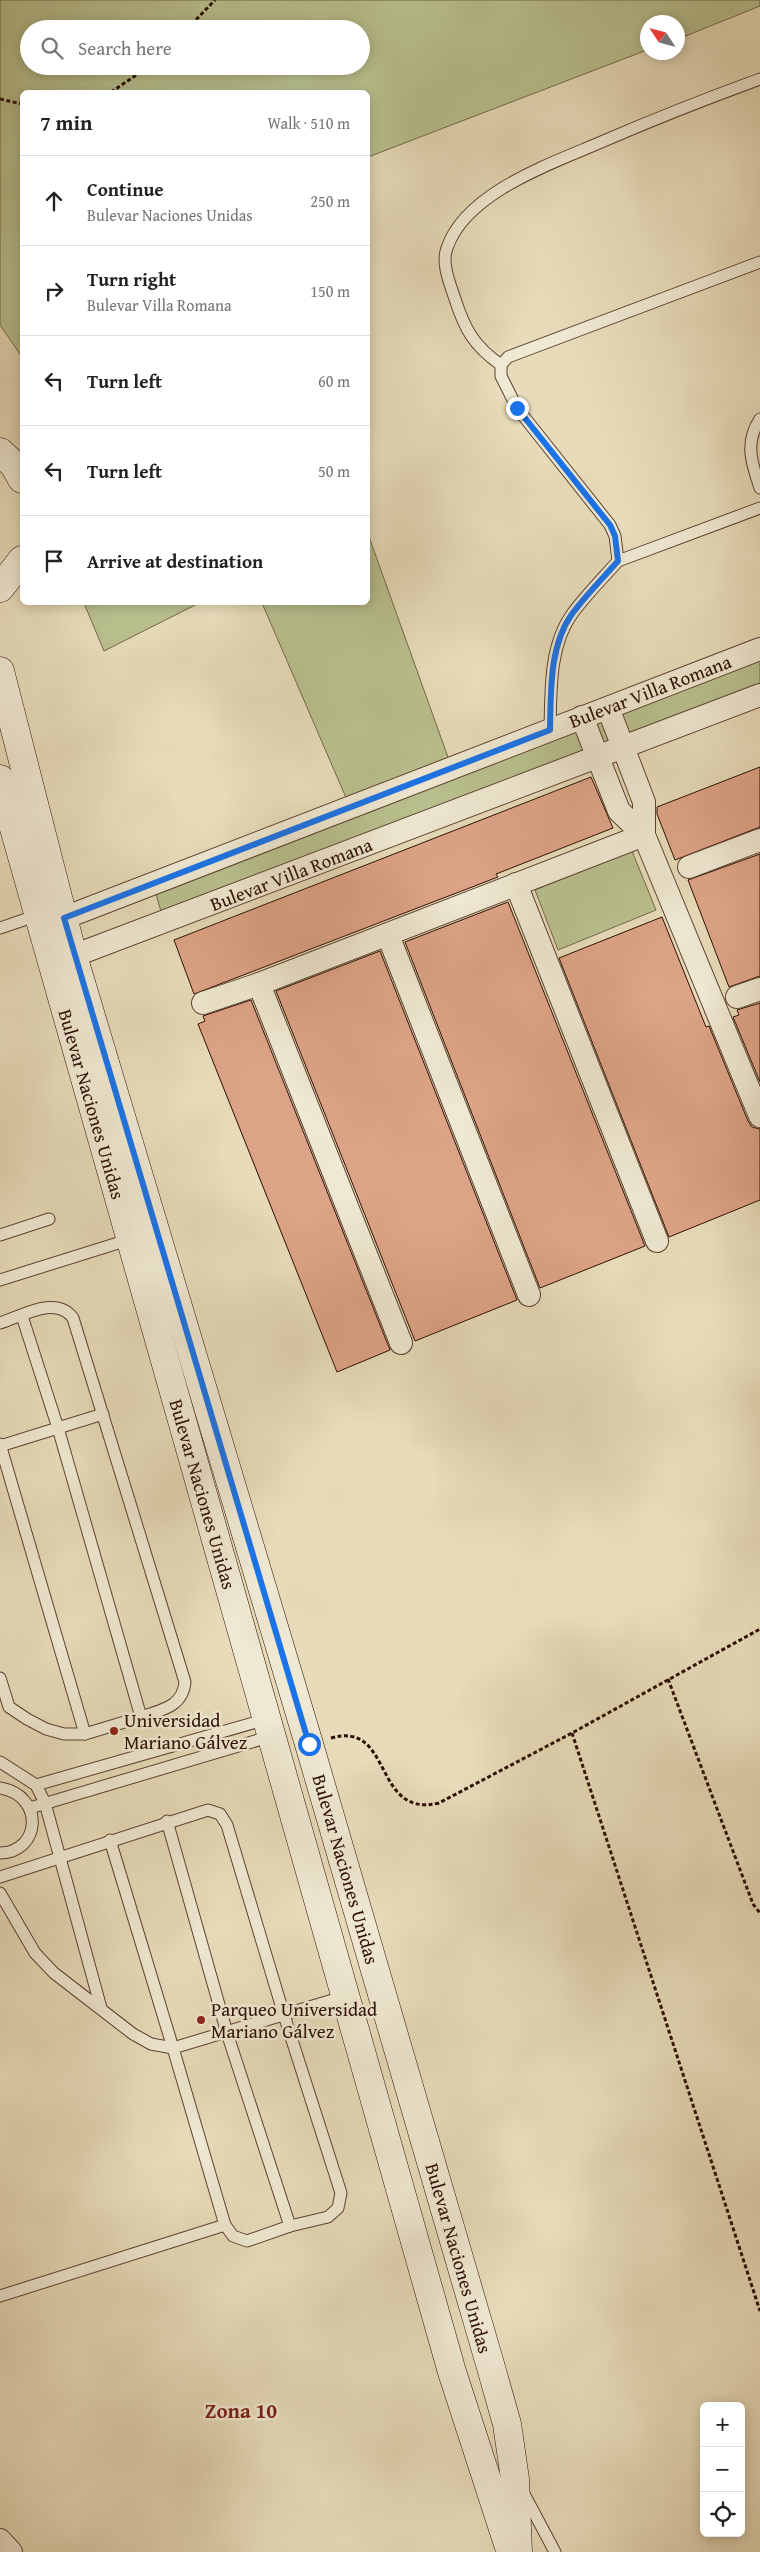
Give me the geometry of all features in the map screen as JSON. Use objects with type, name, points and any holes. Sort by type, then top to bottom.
[{"type":"main road","points":[[0,452],[14,465],[20,476]]},
{"type":"main road","points":[[0,588],[20,563]]},
{"type":"main road","name":"Bulevar Naciones Unidas","points":[[0,671],[51,916],[131,1239],[452,2372],[511,2552]]},
{"type":"main road","name":"Bulevar Naciones Unidas","points":[[0,779],[51,916],[73,956],[309,1744],[506,2424],[515,2479],[518,2552]]},
{"type":"main road","points":[[452,2372],[462,2380],[471,2381],[480,2378],[490,2364]]},
{"type":"main road","points":[[470,2427],[492,2457],[515,2479]]},
{"type":"street","name":"Bulevar Villa Romana","points":[[51,916],[582,718],[760,649]]},
{"type":"street","name":"Bulevar Villa Romana","points":[[73,956],[760,695]]},
{"type":"street","points":[[608,708],[644,802],[644,835],[760,1116]]},
{"type":"street","points":[[582,718],[619,810],[644,835]]},
{"type":"street","points":[[203,1003],[259,984],[644,835]]},
{"type":"street","points":[[690,867],[760,840]]},
{"type":"street","points":[[516,884],[657,1241]]},
{"type":"street","points":[[388,934],[530,1295]]},
{"type":"street","points":[[259,984],[401,1343]]},
{"type":"street","points":[[737,998],[760,989]]},
{"type":"street","points":[[0,2540],[11,2552]]},
{"type":"lane","points":[[501,365],[476,344],[461,318],[444,258],[455,230],[467,216],[484,201],[528,174],[682,107],[760,79]]},
{"type":"lane","points":[[618,561],[615,536],[610,525],[517,408],[501,376],[501,365],[508,357],[760,262]]},
{"type":"lane","points":[[760,419],[752,435],[750,447],[750,458],[760,488]]},
{"type":"lane","points":[[550,730],[551,683],[559,645],[565,629],[571,615],[618,561],[760,508]]},
{"type":"lane","points":[[0,928],[51,916]]},
{"type":"lane","points":[[0,1235],[49,1219]]},
{"type":"lane","points":[[0,1280],[131,1239]]},
{"type":"lane","points":[[0,1323],[50,1306],[69,1313],[73,1318],[185,1682],[185,1689],[170,1707],[85,1734],[64,1734],[46,1729],[4,1705],[0,1678]]},
{"type":"lane","points":[[22,1316],[58,1428],[141,1716]]},
{"type":"lane","points":[[85,1734],[0,1445],[103,1414]]},
{"type":"lane","points":[[36,1785],[269,1728]]},
{"type":"lane","points":[[30,1808],[269,1728]]},
{"type":"lane","points":[[0,1762],[36,1785],[44,1803],[101,2008]]},
{"type":"lane","points":[[0,1788],[20,1795],[30,1808],[32,1824],[30,1834],[24,1843],[15,1850],[0,1853]]},
{"type":"lane","points":[[0,1878],[60,1857],[110,1840],[167,1821],[208,1810],[220,1814],[228,1824],[284,2015],[342,2193],[338,2208],[328,2217],[290,2226],[247,2241],[233,2236],[225,2225],[110,1840]]},
{"type":"lane","points":[[167,1821],[227,2032],[290,2226]]},
{"type":"lane","points":[[0,1893],[34,1953],[54,1973],[133,2034],[151,2044],[173,2048],[346,1996]]},
{"type":"lane","points":[[0,2296],[225,2225]]},
{"type":"lane","points":[[515,2479],[555,2552]]},
{"type":"path","points":[[196,20],[216,0]]},
{"type":"path","points":[[114,90],[136,75]]},
{"type":"path","points":[[0,100],[20,104]]},
{"type":"path","points":[[309,1744],[336,1736],[354,1736],[366,1741],[375,1752],[394,1790],[413,1804],[428,1806],[439,1803],[572,1733],[760,1629]]},
{"type":"path","points":[[668,1679],[753,1904],[760,1913]]},
{"type":"path","points":[[572,1733],[760,2311]]},
{"type":"green space","points":[[0,0],[760,0],[760,6],[685,36],[685,15],[640,15],[640,53],[370,156],[370,90],[20,90],[20,354],[0,325]]},
{"type":"green space","points":[[370,540],[449,760],[347,800],[263,605],[370,605]]},
{"type":"green space","points":[[85,605],[195,605],[104,651]]},
{"type":"green space","points":[[760,649],[760,695],[164,922],[153,884]]},
{"type":"green space","points":[[632,851],[656,910],[558,950],[535,890]]},
{"type":"building","points":[[760,767],[760,827],[675,860],[657,814],[657,807]]},
{"type":"building","points":[[591,777],[613,828],[496,874],[498,877],[194,994],[174,940]]},
{"type":"building","points":[[760,854],[760,976],[729,987],[688,880]]},
{"type":"building","points":[[508,902],[645,1246],[540,1288],[405,942]]},
{"type":"building","points":[[662,917],[706,1027],[709,1026],[748,1121],[752,1127],[760,1129],[760,1200],[669,1237],[559,958]]},
{"type":"building","points":[[380,951],[517,1300],[415,1341],[276,991]]},
{"type":"building","points":[[251,1000],[390,1350],[337,1372],[198,1024],[205,1021],[203,1016]]},
{"type":"building","points":[[760,1003],[760,1082],[733,1017],[739,1015],[737,1010]]},
{"type":"place","name":"Universidad Mariano Gálvez","points":[[114,1731]]},
{"type":"place","name":"Parqueo Universidad Mariano Gálvez","points":[[201,2020]]},
{"type":"district","name":"Zona 10","points":[[241,2410]]},
{"type":"route","points":[[309,1744],[73,956],[64,918],[550,730],[551,683],[559,645],[571,615],[618,561],[617,548],[615,536],[603,515],[539,438],[517,408]]}]
